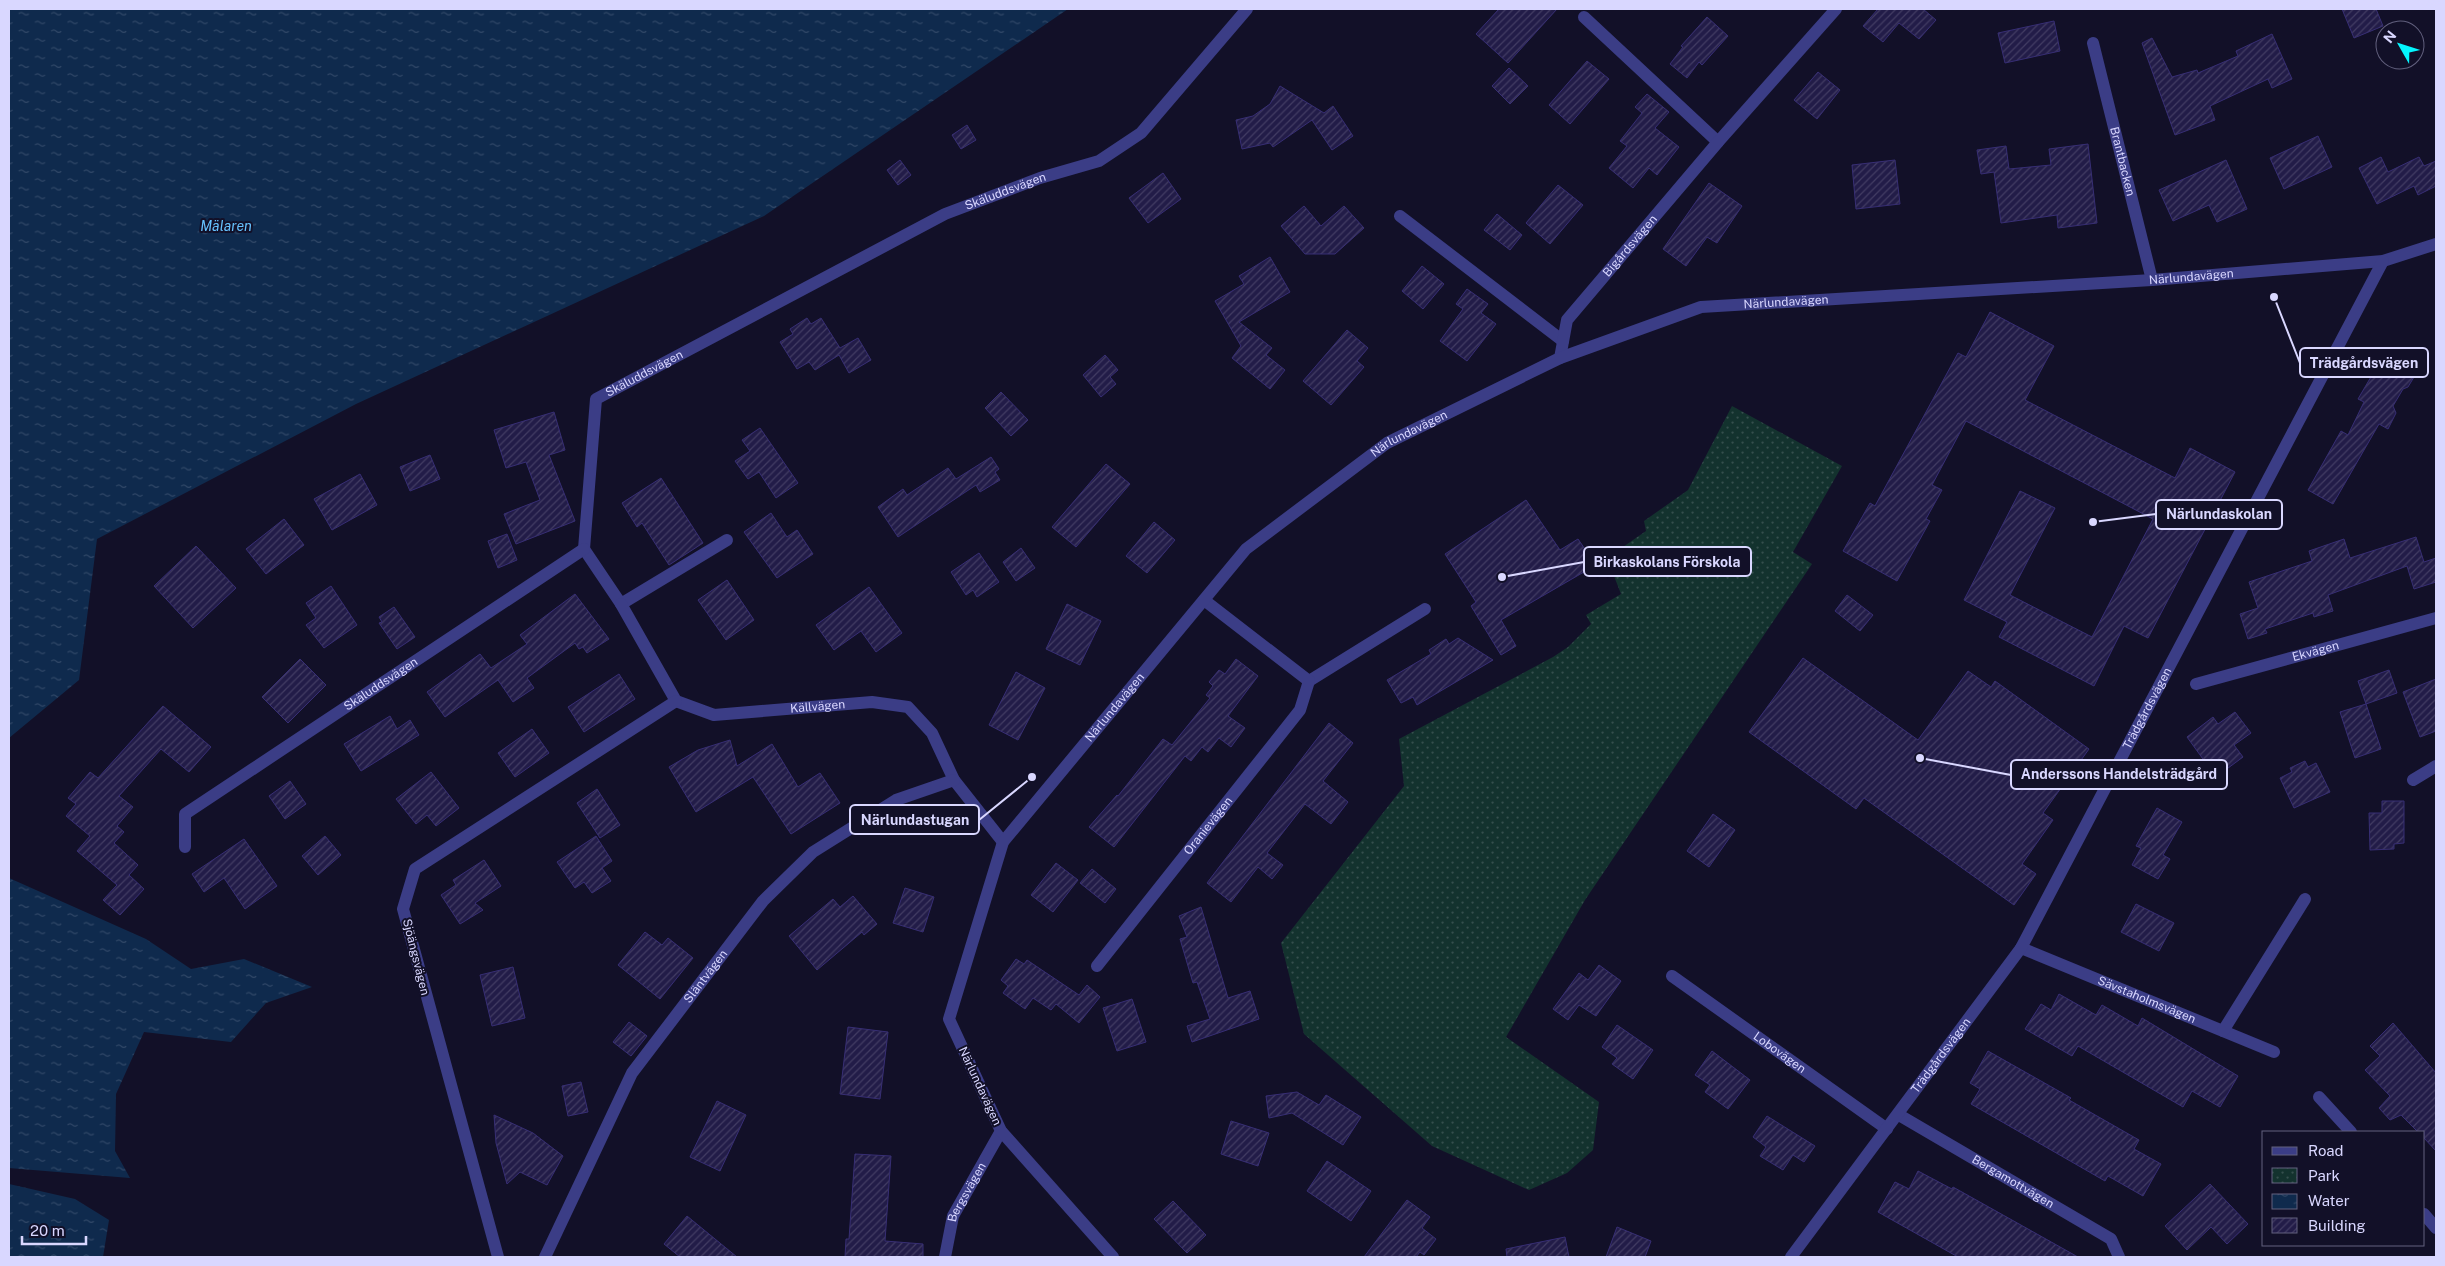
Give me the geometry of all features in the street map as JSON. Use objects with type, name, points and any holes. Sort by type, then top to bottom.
[{"type":"street","name":"Skäluddsvägen","points":[[185,847],[186,814],[584,549],[596,399],[945,214],[1040,178],[1099,161],[1140,133],[1247,9]]},
{"type":"street","name":"Bigårdsvägen","points":[[1560,358],[1567,320],[1718,142],[1836,9]]},
{"type":"street","points":[[1584,17],[1718,142]]},
{"type":"street","name":"Brantbacken","points":[[2093,43],[2152,280]]},
{"type":"street","points":[[1400,216],[1563,341]]},
{"type":"street","name":"Närlundavägen","points":[[1114,1257],[1001,1131],[949,1019],[1003,842],[1246,549],[1387,443],[1560,358],[1701,307],[2152,280],[2383,261],[2436,244]]},
{"type":"street","name":"Trädgårdsvägen","points":[[1791,1257],[1899,1115],[2021,948],[2383,261]]},
{"type":"street","points":[[621,604],[726,540]]},
{"type":"street","points":[[584,549],[621,604],[676,701]]},
{"type":"street","points":[[1204,600],[1308,681],[1425,609]]},
{"type":"street","name":"Ekvägen","points":[[2196,684],[2435,621]]},
{"type":"street","name":"Oranievägen","points":[[1097,966],[1300,710],[1308,681]]},
{"type":"street","name":"Källvägen","points":[[676,701],[714,714],[872,702],[908,707],[932,733],[954,780],[1003,842]]},
{"type":"street","name":"Sjöängsvägen","points":[[498,1257],[404,909],[415,869],[676,701]]},
{"type":"street","points":[[2414,780],[2436,766]]},
{"type":"street","name":"Släntvägen","points":[[545,1257],[632,1073],[763,901],[813,852],[854,826],[896,800],[954,780]]},
{"type":"street","points":[[2223,1031],[2305,899]]},
{"type":"street","name":"Sävstaholmsvägen","points":[[2021,948],[2274,1052]]},
{"type":"street","name":"Lobovägen","points":[[1672,976],[1887,1129]]},
{"type":"street","points":[[2319,1097],[2350,1131]]},
{"type":"street","name":"Bergamottvägen","points":[[1899,1115],[2111,1239],[2119,1257]]},
{"type":"street","name":"Bergsvägen","points":[[945,1257],[953,1216],[1001,1131]]},
{"type":"street","points":[[2425,1215],[2436,1228]]},
{"type":"green space","points":[[1732,406],[1842,466],[1793,552],[1812,564],[1585,900],[1506,1037],[1599,1102],[1593,1150],[1567,1173],[1529,1190],[1432,1146],[1304,1034],[1281,943],[1404,786],[1399,739],[1553,657],[1568,647],[1591,624],[1586,615],[1621,594],[1607,558],[1646,531],[1644,521],[1688,490]]},
{"type":"water","name":"Mälaren","points":[[9,9],[1068,9],[764,216],[356,404],[97,539],[79,680],[9,738]]},
{"type":"water","points":[[9,878],[146,939],[191,969],[244,959],[312,987],[266,1003],[231,1042],[144,1032],[116,1094],[115,1151],[130,1178],[9,1168]]},
{"type":"water","points":[[9,1184],[75,1199],[109,1220],[103,1257],[9,1257]]},
{"type":"building","points":[[1499,9],[1557,9],[1508,63],[1476,34]]},
{"type":"building","points":[[1878,9],[1923,9],[1936,20],[1919,39],[1899,23],[1883,42],[1863,26]]},
{"type":"building","points":[[2342,9],[2376,9],[2381,20],[2375,20],[2375,29],[2354,38]]},
{"type":"building","points":[[1707,17],[1728,36],[1702,65],[1699,62],[1687,78],[1670,64],[1683,47],[1681,46]]},
{"type":"building","points":[[2054,21],[2060,51],[2005,63],[1998,33]]},
{"type":"building","points":[[2272,34],[2292,79],[2272,88],[2268,79],[2210,106],[2215,120],[2175,135],[2142,43],[2152,38],[2172,77],[2197,70],[2198,73],[2238,56],[2236,51]]},
{"type":"building","points":[[1587,61],[1609,79],[1570,124],[1549,105]]},
{"type":"building","points":[[1509,68],[1528,86],[1510,104],[1492,86]]},
{"type":"building","points":[[1818,72],[1840,90],[1817,119],[1794,100]]},
{"type":"building","points":[[1280,86],[1324,113],[1333,106],[1353,136],[1332,150],[1312,120],[1273,147],[1270,143],[1242,149],[1236,120],[1253,116],[1270,104]]},
{"type":"building","points":[[1647,94],[1669,112],[1655,128],[1679,147],[1657,175],[1649,168],[1633,188],[1609,168],[1627,146],[1620,141],[1642,113],[1635,107]]},
{"type":"building","points":[[967,125],[976,140],[961,149],[952,135]]},
{"type":"building","points":[[2318,136],[2332,167],[2284,189],[2270,158]]},
{"type":"building","points":[[2088,144],[2097,223],[2058,228],[2057,215],[2001,223],[1994,172],[1981,174],[1977,150],[2006,146],[2009,169],[2051,165],[2049,149]]},
{"type":"building","points":[[2381,157],[2388,172],[2419,157],[2424,166],[2436,161],[2436,186],[2418,195],[2414,186],[2377,204],[2359,168]]},
{"type":"building","points":[[900,160],[911,175],[898,185],[887,170]]},
{"type":"building","points":[[1895,160],[1900,204],[1856,209],[1852,165]]},
{"type":"building","points":[[2226,160],[2247,209],[2217,222],[2209,205],[2173,221],[2159,190]]},
{"type":"building","points":[[1163,173],[1181,199],[1148,223],[1129,198]]},
{"type":"building","points":[[1709,183],[1742,206],[1717,243],[1707,237],[1686,266],[1663,249]]},
{"type":"building","points":[[1558,185],[1583,205],[1550,244],[1526,223]]},
{"type":"building","points":[[1304,206],[1321,226],[1344,206],[1364,228],[1335,254],[1305,254],[1281,226]]},
{"type":"building","points":[[1497,214],[1522,235],[1510,250],[1484,230]]},
{"type":"building","points":[[1270,257],[1290,292],[1239,322],[1272,348],[1266,355],[1285,370],[1270,389],[1232,358],[1241,346],[1215,301],[1244,284],[1239,276]]},
{"type":"building","points":[[1422,266],[1444,284],[1423,309],[1402,291]]},
{"type":"building","points":[[1467,289],[1488,304],[1481,313],[1496,324],[1467,361],[1440,341],[1463,309],[1456,304]]},
{"type":"building","points":[[1990,312],[2054,346],[2025,400],[2175,478],[2190,448],[2235,472],[2148,638],[2124,626],[2094,686],[1999,637],[2007,622],[1964,600],[2020,491],[2055,508],[2010,595],[2092,637],[2153,519],[1966,421],[1932,485],[1942,490],[1926,519],[1930,521],[1897,581],[1843,551],[1870,503],[1875,506],[1958,353],[1966,357]]},
{"type":"building","points":[[807,318],[811,324],[821,318],[840,348],[858,338],[871,360],[849,373],[839,355],[815,370],[809,362],[797,369],[780,342],[793,334],[790,329]]},
{"type":"building","points":[[1347,330],[1368,348],[1357,361],[1364,367],[1331,405],[1303,381]]},
{"type":"building","points":[[1105,355],[1118,370],[1110,377],[1116,384],[1101,397],[1083,375]]},
{"type":"building","points":[[2382,358],[2414,377],[2408,387],[2403,389],[2393,406],[2396,413],[2388,429],[2379,424],[2333,504],[2308,490],[2341,431],[2348,435],[2364,402],[2358,399]]},
{"type":"building","points":[[1001,392],[1028,420],[1011,436],[985,408]]},
{"type":"building","points":[[554,412],[565,450],[549,455],[575,521],[516,544],[504,514],[540,500],[526,462],[506,468],[494,430]]},
{"type":"building","points":[[760,428],[798,483],[776,498],[759,472],[748,479],[735,461],[750,451],[742,440]]},
{"type":"building","points":[[430,455],[440,479],[410,491],[400,467]]},
{"type":"building","points":[[991,457],[999,469],[995,472],[1000,480],[980,492],[976,485],[898,537],[878,507],[903,489],[907,495],[948,468],[956,479]]},
{"type":"building","points":[[1106,464],[1130,484],[1076,547],[1052,527]]},
{"type":"building","points":[[360,474],[377,505],[332,530],[314,499]]},
{"type":"building","points":[[661,478],[703,543],[669,565],[642,523],[637,527],[622,503]]},
{"type":"building","points":[[1526,500],[1560,550],[1578,539],[1596,565],[1501,620],[1516,646],[1501,655],[1471,606],[1476,602],[1445,554]]},
{"type":"building","points":[[771,513],[787,537],[797,530],[813,554],[777,578],[744,532]]},
{"type":"building","points":[[284,519],[304,545],[266,574],[246,549]]},
{"type":"building","points":[[1154,522],[1175,540],[1147,573],[1126,556]]},
{"type":"building","points":[[507,534],[517,560],[498,568],[488,541]]},
{"type":"building","points":[[2416,537],[2424,562],[2436,558],[2436,582],[2414,589],[2407,566],[2328,595],[2333,611],[2314,617],[2313,613],[2265,629],[2267,633],[2248,639],[2240,614],[2258,608],[2249,582],[2312,561],[2309,551],[2344,539],[2350,558]]},
{"type":"building","points":[[196,546],[236,588],[193,628],[154,586]]},
{"type":"building","points":[[1021,548],[1035,568],[1016,581],[1003,562]]},
{"type":"building","points":[[979,553],[999,582],[977,597],[973,590],[966,595],[951,572]]},
{"type":"building","points":[[727,580],[754,620],[726,640],[698,600]]},
{"type":"building","points":[[331,586],[357,625],[324,648],[306,625],[316,618],[306,603]]},
{"type":"building","points":[[869,587],[902,633],[876,652],[861,631],[834,650],[816,625]]},
{"type":"building","points":[[575,594],[609,639],[587,653],[583,647],[579,649],[575,643],[527,678],[534,688],[513,702],[498,680],[445,717],[427,692],[480,654],[491,668],[527,644],[520,635]]},
{"type":"building","points":[[1847,595],[1873,615],[1860,631],[1835,611]]},
{"type":"building","points":[[1067,604],[1101,621],[1080,665],[1046,649]]},
{"type":"building","points":[[394,607],[415,637],[397,649],[379,623],[382,622],[379,617]]},
{"type":"building","points":[[1458,638],[1493,660],[1417,705],[1413,697],[1401,703],[1387,680],[1431,654],[1429,650],[1446,639],[1449,644]]},
{"type":"building","points":[[1803,658],[1918,740],[1968,671],[1991,687],[1995,681],[2089,749],[2043,813],[2053,820],[2022,864],[2036,874],[2014,905],[1864,798],[1856,809],[1749,732]]},
{"type":"building","points":[[300,659],[326,685],[288,723],[262,697]]},
{"type":"building","points":[[1236,659],[1258,676],[1228,716],[1245,728],[1231,747],[1219,738],[1208,752],[1202,747],[1191,761],[1185,756],[1114,847],[1089,827],[1118,796],[1163,739],[1172,745],[1210,698],[1206,695],[1213,686],[1209,682],[1219,670],[1225,674]]},
{"type":"building","points":[[2389,670],[2397,693],[2366,704],[2358,681]]},
{"type":"building","points":[[1016,672],[1045,688],[1018,740],[989,725]]},
{"type":"building","points":[[619,674],[635,699],[584,732],[568,707]]},
{"type":"building","points":[[2436,679],[2436,731],[2420,737],[2403,692]]},
{"type":"building","points":[[2366,704],[2381,749],[2355,758],[2340,712]]},
{"type":"building","points":[[163,706],[211,747],[189,772],[161,749],[119,796],[133,807],[117,826],[124,832],[114,843],[138,865],[129,875],[144,889],[120,915],[103,900],[117,885],[77,851],[90,836],[66,816],[76,804],[68,798],[90,772],[98,778]]},
{"type":"building","points":[[2235,712],[2251,733],[2234,745],[2243,757],[2216,777],[2187,737],[2213,717],[2218,724]]},
{"type":"building","points":[[390,716],[397,729],[410,720],[419,735],[361,771],[344,744]]},
{"type":"building","points":[[1329,723],[1353,743],[1323,781],[1348,802],[1331,824],[1305,804],[1267,853],[1283,865],[1272,879],[1258,867],[1231,902],[1207,883]]},
{"type":"building","points":[[532,729],[549,753],[515,777],[498,753]]},
{"type":"building","points":[[730,740],[737,766],[772,744],[798,787],[820,773],[840,803],[791,834],[753,777],[696,812],[669,767],[698,750]]},
{"type":"building","points":[[2305,761],[2308,767],[2316,763],[2330,792],[2294,808],[2280,778],[2292,772],[2290,768]]},
{"type":"building","points":[[431,772],[459,808],[436,826],[427,815],[416,824],[396,799]]},
{"type":"building","points":[[290,781],[306,804],[285,819],[269,796]]},
{"type":"building","points":[[597,789],[620,825],[600,838],[577,803]]},
{"type":"building","points":[[2382,801],[2404,801],[2404,843],[2394,844],[2394,849],[2370,850],[2369,813],[2382,813]]},
{"type":"building","points":[[2157,808],[2182,822],[2163,855],[2170,859],[2158,879],[2132,865],[2141,848],[2136,846]]},
{"type":"building","points":[[1713,814],[1735,830],[1709,867],[1687,851]]},
{"type":"building","points":[[325,836],[341,855],[318,875],[302,856]]},
{"type":"building","points":[[596,836],[612,861],[602,868],[611,881],[592,893],[584,882],[575,888],[557,862]]},
{"type":"building","points":[[244,839],[277,886],[245,909],[224,878],[204,892],[192,874]]},
{"type":"building","points":[[484,860],[501,886],[475,903],[483,910],[460,924],[441,895],[456,885],[453,880]]},
{"type":"building","points":[[1056,863],[1078,880],[1053,912],[1031,895]]},
{"type":"building","points":[[1092,869],[1116,889],[1105,903],[1080,883]]},
{"type":"building","points":[[905,888],[934,897],[923,932],[893,923]]},
{"type":"building","points":[[853,896],[877,924],[864,935],[862,932],[817,970],[789,936],[833,899],[840,907]]},
{"type":"building","points":[[2136,904],[2174,923],[2159,951],[2121,932]]},
{"type":"building","points":[[1201,907],[1228,998],[1250,991],[1259,1019],[1192,1042],[1187,1026],[1210,1019],[1197,982],[1193,983],[1180,939],[1187,937],[1179,916]]},
{"type":"building","points":[[645,932],[662,945],[668,938],[693,958],[660,999],[618,965]]},
{"type":"building","points":[[1016,959],[1024,964],[1027,960],[1079,995],[1087,985],[1100,997],[1079,1023],[1056,1004],[1051,1010],[1033,998],[1025,1009],[1003,993],[1008,986],[1001,980]]},
{"type":"building","points":[[1599,965],[1621,981],[1596,1016],[1579,1005],[1568,1020],[1553,1009],[1579,973],[1588,980]]},
{"type":"building","points":[[513,967],[525,1018],[492,1026],[480,975]]},
{"type":"building","points":[[2059,994],[2096,1015],[2102,1005],[2138,1026],[2142,1018],[2238,1076],[2220,1107],[2192,1091],[2183,1107],[2078,1046],[2072,1056],[2025,1029],[2041,1004],[2051,1010]]},
{"type":"building","points":[[1132,999],[1146,1042],[1117,1051],[1103,1008]]},
{"type":"building","points":[[629,1022],[647,1036],[631,1056],[613,1042]]},
{"type":"building","points":[[2393,1023],[2436,1073],[2436,1151],[2425,1139],[2425,1131],[2417,1131],[2401,1115],[2390,1120],[2379,1108],[2390,1096],[2365,1070],[2380,1056],[2370,1046]]},
{"type":"building","points":[[1617,1025],[1653,1050],[1633,1079],[1612,1064],[1617,1058],[1602,1047]]},
{"type":"building","points":[[848,1027],[888,1032],[880,1099],[840,1094]]},
{"type":"building","points":[[1712,1051],[1750,1080],[1728,1109],[1705,1092],[1710,1085],[1695,1075]]},
{"type":"building","points":[[1988,1051],[2071,1098],[2069,1100],[2139,1140],[2134,1149],[2161,1164],[2143,1196],[2108,1176],[2105,1181],[1971,1104],[1980,1089],[1970,1083]]},
{"type":"building","points":[[581,1082],[588,1112],[568,1116],[562,1086]]},
{"type":"building","points":[[1297,1092],[1319,1105],[1326,1095],[1361,1117],[1343,1145],[1292,1113],[1269,1118],[1266,1096]]},
{"type":"building","points":[[717,1101],[746,1115],[720,1171],[690,1157]]},
{"type":"building","points":[[494,1115],[533,1133],[563,1156],[547,1185],[520,1172],[507,1184],[496,1143]]},
{"type":"building","points":[[1767,1116],[1815,1146],[1804,1162],[1793,1155],[1783,1170],[1760,1156],[1766,1147],[1753,1137]]},
{"type":"building","points":[[1231,1121],[1269,1133],[1258,1166],[1221,1154]]},
{"type":"building","points":[[855,1154],[891,1156],[885,1241],[923,1244],[923,1257],[845,1257],[846,1239],[849,1239]]},
{"type":"building","points":[[1327,1161],[1371,1191],[1351,1221],[1307,1191]]},
{"type":"building","points":[[1918,1171],[1952,1189],[1953,1187],[2078,1257],[1958,1257],[1878,1212],[1895,1182],[1909,1189]]},
{"type":"building","points":[[2210,1184],[2248,1224],[2227,1244],[2211,1227],[2187,1250],[2165,1226]]},
{"type":"building","points":[[1407,1200],[1430,1217],[1422,1228],[1436,1239],[1424,1255],[1420,1252],[1416,1257],[1364,1257]]},
{"type":"building","points":[[1173,1201],[1206,1235],[1187,1253],[1154,1219]]},
{"type":"building","points":[[687,1216],[737,1257],[680,1257],[664,1244]]},
{"type":"building","points":[[1617,1227],[1651,1241],[1645,1257],[1606,1257]]},
{"type":"building","points":[[1565,1237],[1569,1257],[1507,1257],[1506,1249]]},
{"type":"place","name":"Trädgårdsvägen","points":[[2274,297]]},
{"type":"place","name":"Närlundaskolan","points":[[2093,522]]},
{"type":"place","name":"Birkaskolans Förskola","points":[[1502,577]]},
{"type":"place","name":"Anderssons Handelsträdgård","points":[[1920,758]]},
{"type":"place","name":"Närlundastugan","points":[[1032,777]]}]
